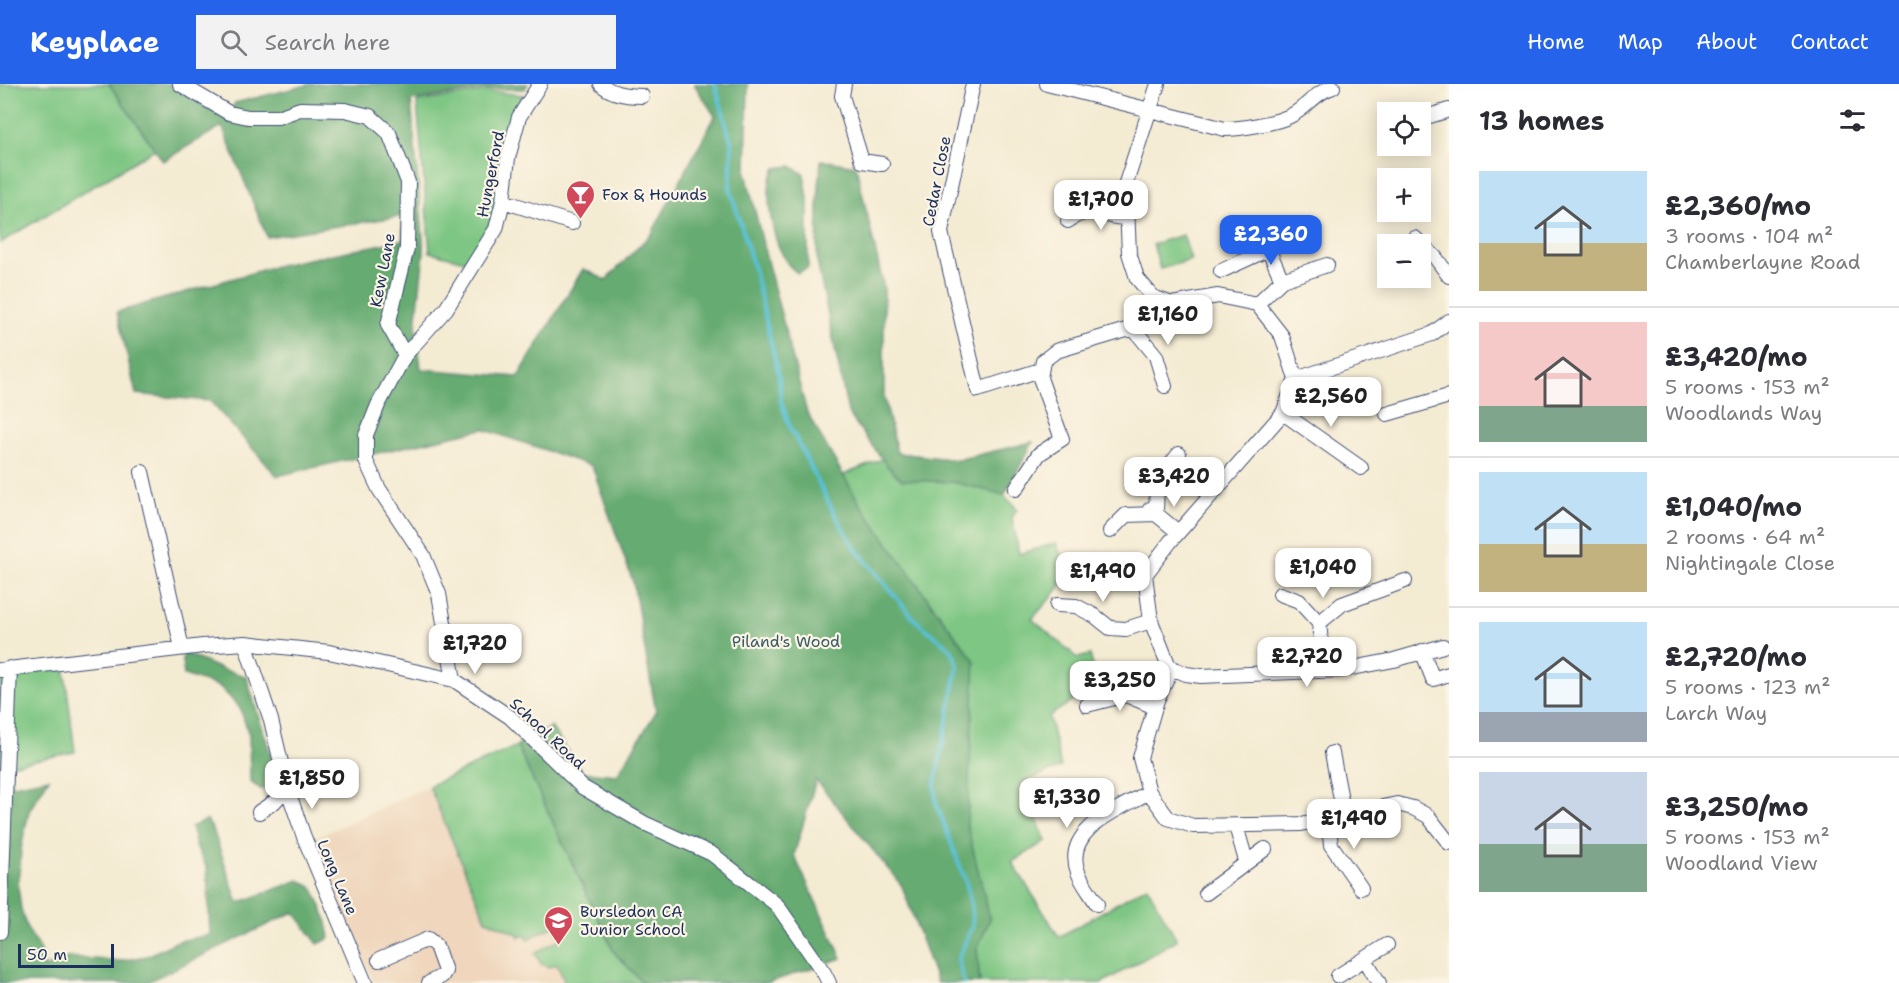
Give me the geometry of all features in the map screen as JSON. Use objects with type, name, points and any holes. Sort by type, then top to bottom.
[{"type":"street","name":"Kew Lane","points":[[180,84],[229,113],[248,117],[278,117],[300,109],[345,110],[370,116],[389,133],[408,182],[407,248],[388,325],[405,355]]},
{"type":"street","name":"Hungerford","points":[[405,355],[446,309],[496,229],[503,201],[508,158],[519,117],[540,84]]},
{"type":"street","points":[[600,84],[604,88],[627,96],[642,96]]},
{"type":"street","points":[[844,84],[842,96],[862,161],[882,164]]},
{"type":"street","name":"Cedar Close","points":[[973,84],[940,232],[978,390],[1040,370]]},
{"type":"street","points":[[1047,84],[1149,108],[1215,128],[1237,129],[1289,116],[1314,88],[1333,87]]},
{"type":"street","points":[[1158,84],[1126,183],[1128,253],[1137,278],[1153,297],[1172,304],[1218,296],[1257,304],[1282,336],[1296,379],[1283,413],[1178,532],[1144,575],[1151,621],[1168,664],[1186,674],[1201,676],[1342,670],[1394,660],[1443,646]]},
{"type":"street","points":[[1431,116],[1449,110]]},
{"type":"street","points":[[503,201],[572,223]]},
{"type":"street","points":[[1068,221],[1085,211],[1096,211],[1116,218],[1127,218]]},
{"type":"street","points":[[1221,271],[1308,231]]},
{"type":"street","points":[[1269,250],[1282,280]]},
{"type":"street","points":[[1431,253],[1449,276]]},
{"type":"street","points":[[1257,304],[1282,280],[1327,265]]},
{"type":"street","points":[[1016,489],[1039,454],[1062,439],[1045,395],[1040,370],[1043,361],[1056,351],[1132,328],[1153,297]]},
{"type":"street","points":[[1296,379],[1432,334],[1449,321]]},
{"type":"street","points":[[1132,328],[1156,356],[1165,386]]},
{"type":"street","points":[[405,355],[378,405],[366,435],[366,460],[379,489],[423,555],[439,594],[454,680]]},
{"type":"street","points":[[1387,414],[1449,396]]},
{"type":"street","points":[[1283,413],[1361,468]]},
{"type":"street","points":[[1153,511],[1157,481],[1179,454]]},
{"type":"street","points":[[142,472],[182,648]]},
{"type":"street","points":[[1110,531],[1126,515],[1153,511],[1178,532]]},
{"type":"street","points":[[1318,622],[1342,604],[1405,581]]},
{"type":"street","points":[[1280,594],[1299,601],[1318,622],[1324,671]]},
{"type":"street","points":[[1058,605],[1076,606],[1095,616],[1110,628],[1126,629],[1151,621]]},
{"type":"street","name":"School Road","points":[[5,669],[182,648],[245,643],[328,652],[454,680],[510,717],[582,787],[644,824],[712,854],[777,905],[829,983]]},
{"type":"street","name":"Long Lane","points":[[245,643],[271,720],[287,788],[304,837],[365,983]]},
{"type":"street","points":[[1422,651],[1433,679],[1449,674]]},
{"type":"street","points":[[1172,668],[1155,706],[1140,758],[1149,792],[1168,818],[1192,826],[1301,824],[1397,804],[1413,808],[1444,827],[1449,843]]},
{"type":"street","points":[[0,932],[5,669]]},
{"type":"street","points":[[1087,705],[1126,695],[1155,706]]},
{"type":"street","points":[[1332,753],[1344,814]]},
{"type":"street","points":[[259,812],[274,802],[287,788]]},
{"type":"street","points":[[1097,904],[1078,873],[1074,858],[1081,836],[1098,822],[1149,792]]},
{"type":"street","points":[[1328,818],[1331,845],[1361,888]]},
{"type":"street","points":[[1236,826],[1246,861]]},
{"type":"street","points":[[1206,893],[1265,849]]},
{"type":"street","points":[[379,960],[428,939],[436,946],[445,971],[442,976],[429,983]]},
{"type":"street","points":[[1338,975],[1387,945]]},
{"type":"street","points":[[1365,959],[1379,983]]},
{"type":"shaded area","points":[[517,746],[614,952],[643,983],[374,983],[313,839]]},
{"type":"green space","points":[[0,84],[109,84],[155,149],[0,243]]},
{"type":"green space","name":"Piland's Wood","points":[[109,84],[171,84],[227,119],[235,103],[311,84],[528,84],[525,89],[484,89],[411,101],[424,251],[416,326],[421,369],[518,377],[583,269],[606,280],[652,233],[715,116],[694,84],[748,84],[746,173],[807,413],[860,504],[975,661],[967,825],[990,919],[977,949],[980,983],[937,983],[902,886],[816,780],[794,855],[842,958],[767,983],[643,983],[614,952],[517,746],[551,727],[583,772],[617,775],[656,712],[633,582],[592,466],[483,429],[277,476],[210,401],[136,394],[117,312],[279,265],[403,240],[403,216],[267,237],[222,126],[163,161]]},
{"type":"green space","points":[[487,91],[523,95],[506,133],[492,220],[468,262],[430,252],[417,102]]},
{"type":"green space","points":[[821,160],[856,166],[884,288],[884,396],[897,453],[957,460],[1033,442],[1004,495],[953,482],[902,480],[888,467],[848,413],[817,261]]},
{"type":"green space","points":[[791,166],[804,174],[808,197],[808,268],[798,273],[783,257],[774,232],[769,204],[770,181],[776,168]]},
{"type":"green space","points":[[1183,235],[1191,260],[1160,269],[1153,244]]},
{"type":"green space","points":[[1033,442],[1004,495],[1017,509],[1012,518],[1019,554],[1056,543],[1069,574],[1032,619],[1078,658],[1090,655],[1096,677],[1082,695],[1049,716],[1061,767],[1021,783],[1046,841],[1012,862],[1059,937],[1147,886],[1177,940],[1102,983],[966,983],[824,483],[897,453],[957,460]]},
{"type":"green space","points":[[184,653],[221,669],[246,676],[277,774],[274,788],[261,789],[250,782],[249,735],[240,708],[220,687],[184,675],[182,660]]},
{"type":"green space","points":[[64,665],[75,752],[11,765],[6,983],[0,983],[0,674]]},
{"type":"green space","points":[[11,687],[4,774],[13,785],[49,778],[29,811],[21,849],[18,886],[27,929],[38,945],[45,968],[68,957],[120,961],[147,956],[178,941],[210,935],[207,868],[196,846],[191,827],[207,820],[214,832],[238,903],[299,880],[313,888],[326,918],[330,938],[318,944],[294,912],[145,983],[0,983],[0,688]]},
{"type":"green space","points":[[517,746],[614,952],[643,983],[565,983],[557,964],[549,967],[541,964],[535,953],[561,939],[554,926],[528,939],[526,935],[519,937],[518,934],[486,920],[429,786]]},
{"type":"waterway","points":[[715,84],[732,145],[730,188],[754,269],[779,377],[781,402],[790,427],[834,513],[855,548],[915,620],[951,649],[958,665],[935,784],[936,803],[966,882],[971,904],[973,925],[958,959],[964,983]]},
{"type":"place","name":"Fox & Hounds","points":[[581,220]]},
{"type":"place","name":"Bursledon CA Junior School","points":[[559,946]]}]
